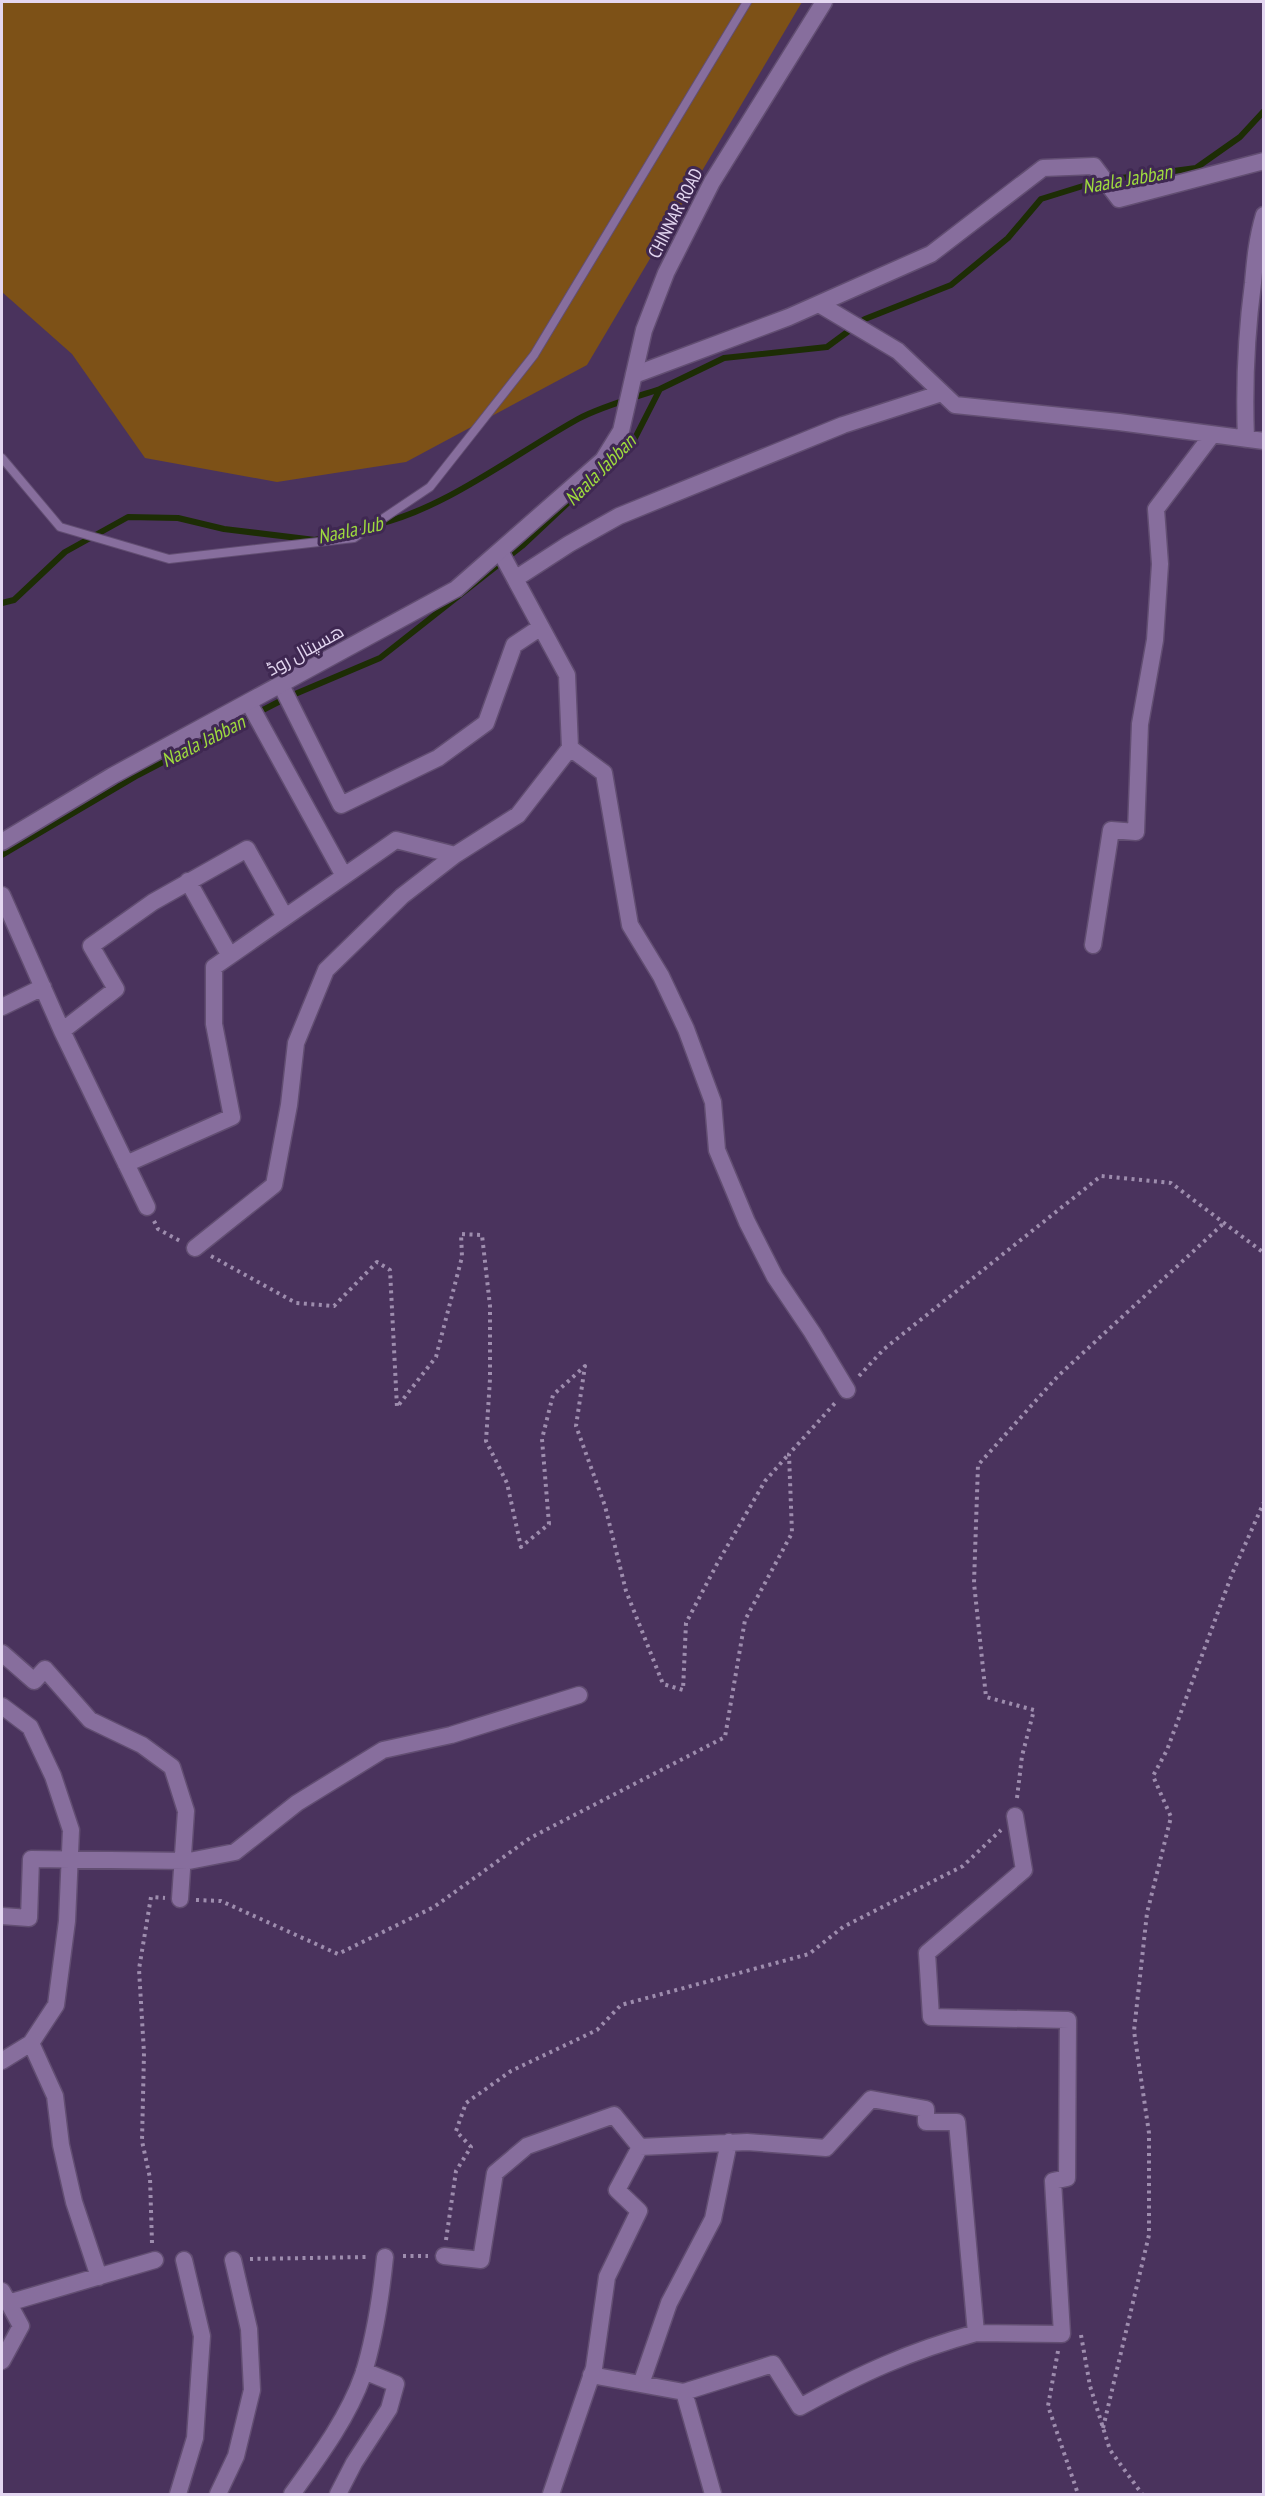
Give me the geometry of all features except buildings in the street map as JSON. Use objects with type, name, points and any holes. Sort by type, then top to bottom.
[{"type":"street","name":"CHINNAR ROAD","points":[[603,460],[621,431],[644,330],[666,273],[712,182],[824,2]]},
{"type":"street","points":[[634,375],[819,304],[932,254],[1043,168],[1094,166],[1119,199],[1263,161]]},
{"type":"street","points":[[1246,439],[1244,388],[1248,322],[1263,215]]},
{"type":"street","points":[[819,304],[898,351],[955,405],[1119,422],[1263,441]]},
{"type":"street","points":[[516,579],[569,544],[619,516],[843,424],[942,393]]},
{"type":"street","points":[[1093,945],[1110,830],[1136,832],[1140,724],[1155,640],[1160,564],[1156,509],[1212,435]]},
{"type":"street","name":"ھسپتال روڈ","points":[[2,842],[112,776],[282,687],[456,589],[603,460]]},
{"type":"street","points":[[195,1248],[274,1185],[289,1105],[296,1042],[326,970],[402,896],[455,855],[518,815],[570,748],[567,675],[500,551]]},
{"type":"street","points":[[282,687],[341,806],[438,758],[486,723],[513,645],[541,627]]},
{"type":"street","points":[[250,704],[344,876]]},
{"type":"street","points":[[570,748],[604,773],[630,925],[661,976],[686,1029],[713,1102],[717,1150],[747,1222],[775,1277],[847,1390]]},
{"type":"street","points":[[126,1164],[232,1117],[214,1024],[214,967],[396,840],[455,855]]},
{"type":"street","points":[[62,1031],[116,989],[91,946],[153,902],[247,849],[285,917]]},
{"type":"street","points":[[188,881],[230,956]]},
{"type":"street","points":[[2,895],[62,1031],[147,1207]]},
{"type":"street","points":[[2,1007],[43,987]]},
{"type":"street","points":[[2,1653],[34,1681],[45,1669],[90,1720],[142,1745],[172,1767],[186,1810],[180,1899]]},
{"type":"street","points":[[2,1916],[29,1918],[31,1859],[182,1861],[236,1852],[297,1803],[383,1750],[451,1735],[579,1695]]},
{"type":"street","points":[[2,1706],[30,1727],[53,1776],[71,1830],[67,1921],[56,2005],[31,2043],[2,2061]]},
{"type":"street","points":[[591,2375],[684,2392],[773,2364],[800,2407],[859,2375],[925,2347],[976,2332],[1062,2334],[1053,2181],[1067,2178],[1068,2020],[931,2017],[927,1953],[1024,1870],[1015,1816]]},
{"type":"street","points":[[31,2043],[55,2096],[61,2145],[74,2202],[99,2277]]},
{"type":"street","points":[[640,2147],[747,2142],[826,2148],[871,2099],[926,2109],[926,2122],[957,2122],[976,2332]]},
{"type":"street","points":[[444,2256],[481,2260],[495,2173],[527,2146],[614,2115],[640,2147]]},
{"type":"street","points":[[641,2384],[669,2303],[713,2219],[729,2142]]},
{"type":"street","points":[[551,2494],[591,2375],[607,2277],[639,2211],[617,2190],[640,2147]]},
{"type":"street","points":[[292,2494],[332,2437],[364,2371],[381,2296],[385,2257]]},
{"type":"street","points":[[2,2361],[21,2326],[5,2297],[99,2277],[154,2260]]},
{"type":"street","points":[[178,2494],[195,2438],[202,2336],[184,2260]]},
{"type":"street","points":[[218,2494],[236,2456],[252,2390],[249,2329],[233,2260]]},
{"type":"street","points":[[338,2494],[354,2463],[389,2409],[396,2384],[364,2371]]},
{"type":"street","points":[[684,2392],[713,2494]]},
{"type":"lane","points":[[2,458],[60,527],[169,559],[354,538],[430,487],[534,355],[747,2]]},
{"type":"path","points":[[147,1207],[158,1229],[296,1303],[334,1306],[377,1262],[390,1270],[397,1407],[436,1357],[462,1257],[461,1234],[482,1235],[490,1306],[490,1379],[486,1441],[507,1483],[521,1547],[549,1524],[542,1439],[553,1395],[585,1366],[576,1426],[605,1506],[626,1591],[663,1684],[683,1690],[686,1623],[765,1481],[884,1349],[1101,1176],[1171,1183],[1263,1253]]},
{"type":"path","points":[[233,2260],[444,2256],[456,2171],[471,2147],[456,2131],[466,2103],[511,2071],[597,2030],[621,2005],[809,1954],[843,1927],[963,1866],[1015,1816],[1022,1756],[1034,1710],[986,1696],[974,1583],[978,1465],[1058,1376],[1224,1223]]},
{"type":"path","points":[[154,2260],[150,2223],[150,2178],[142,2141],[144,2053],[139,1969],[151,1897],[221,1901],[338,1954],[434,1907],[530,1838],[725,1737],[745,1620],[792,1533],[789,1454]]},
{"type":"path","points":[[1103,2428],[1149,2235],[1149,2133],[1134,2031],[1148,1913],[1171,1817],[1153,1776],[1167,1750],[1232,1574],[1263,1502]]},
{"type":"path","points":[[1078,2494],[1048,2406],[1062,2334],[1080,2331],[1090,2386],[1110,2450],[1142,2494]]},
{"type":"shaded area","points":[[2,2],[802,2],[587,365],[406,462],[277,482],[145,458],[72,354],[2,292]]},
{"type":"waterway","name":"Naala Jabban","points":[[606,467],[633,442],[660,389],[724,358],[827,347],[865,319],[951,285],[1008,238],[1041,199],[1099,181],[1196,168],[1240,137],[1264,111]]},
{"type":"waterway","name":"Naala Jub","points":[[375,525],[427,507],[453,494],[587,414],[660,389]]},
{"type":"waterway","name":"Naala Jabban","points":[[2,855],[138,775],[288,697],[380,658],[522,546],[588,484]]},
{"type":"waterway","name":"Naala Jub","points":[[2,603],[14,600],[65,552],[128,517],[178,518],[224,529],[315,540],[365,528]]}]
